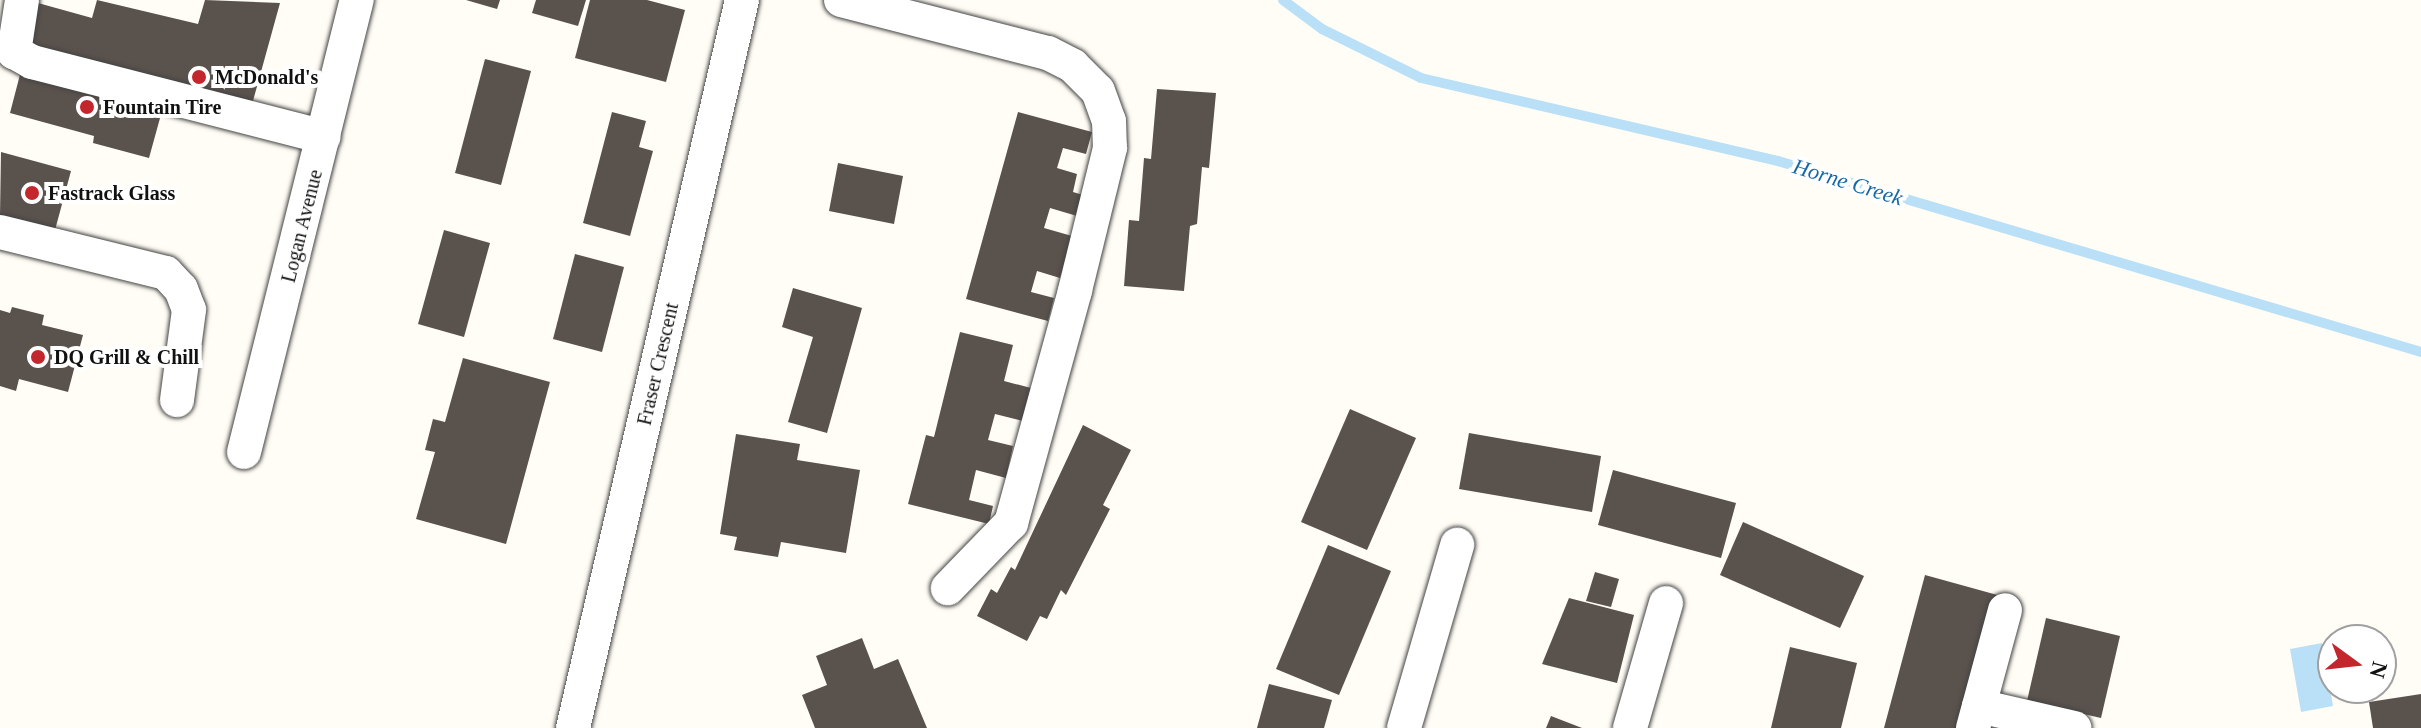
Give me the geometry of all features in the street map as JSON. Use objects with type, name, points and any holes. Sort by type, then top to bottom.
[{"type":"street","points":[[22,0],[14,52],[32,62],[324,137]]},
{"type":"street","name":"Logan Avenue","points":[[244,452],[357,0]]},
{"type":"street","name":"Fraser Crescent","points":[[573,728],[742,0]]},
{"type":"street","points":[[841,0],[1048,53],[1073,66],[1098,91],[1109,121],[1110,148],[1075,291],[1011,523],[948,588]]},
{"type":"street","points":[[0,232],[166,273],[181,289],[189,310],[177,400]]},
{"type":"street","points":[[1404,728],[1457,545]]},
{"type":"street","points":[[1630,728],[1666,603]]},
{"type":"street","points":[[2005,610],[1976,717],[2074,728]]},
{"type":"water","points":[[2317,644],[2317,704],[2333,706],[2301,712],[2290,649]]},
{"type":"building","name":"McDonald's","points":[[97,0],[198,24],[205,0],[280,3],[251,108],[26,46],[38,3],[92,18]]},
{"type":"building","points":[[466,0],[500,0],[497,9]]},
{"type":"building","points":[[536,0],[586,0],[578,26],[532,13]]},
{"type":"building","points":[[590,0],[647,0],[685,10],[666,82],[575,58]]},
{"type":"building","points":[[485,59],[531,71],[501,185],[455,173]]},
{"type":"building","name":"Fountain Tire","points":[[23,63],[165,100],[149,158],[93,143],[94,136],[10,113]]},
{"type":"building","points":[[1157,89],[1216,93],[1209,168],[1202,167],[1197,224],[1190,226],[1184,291],[1124,286],[1129,220],[1139,221],[1144,158],[1151,159]]},
{"type":"building","points":[[612,112],[646,121],[639,147],[653,151],[630,236],[583,223]]},
{"type":"building","points":[[1018,112],[1092,132],[1086,154],[1063,148],[1057,168],[1077,174],[1073,192],[1083,195],[1077,216],[1050,208],[1044,228],[1072,236],[1060,278],[1037,271],[1031,292],[1054,298],[1048,321],[966,299]]},
{"type":"building","name":"Fastrack Glass","points":[[1,152],[71,171],[55,230],[0,215]]},
{"type":"building","points":[[838,163],[903,176],[894,224],[829,211]]},
{"type":"building","points":[[444,230],[490,243],[464,337],[418,324]]},
{"type":"building","points":[[575,254],[624,267],[602,352],[553,339]]},
{"type":"building","points":[[793,288],[862,308],[827,433],[788,422],[813,337],[782,327]]},
{"type":"building","name":"DQ Grill & Chill","points":[[12,307],[44,315],[42,325],[83,335],[68,392],[19,379],[16,391],[0,386],[0,310],[10,313]]},
{"type":"building","points":[[960,332],[1013,345],[1004,381],[1031,388],[1023,421],[995,414],[988,440],[1013,446],[1006,478],[976,470],[969,500],[993,506],[989,524],[908,504],[926,435],[934,437]]},
{"type":"building","points":[[463,358],[550,382],[506,544],[416,519],[435,452],[425,450],[433,419],[445,422]]},
{"type":"building","points":[[1350,409],[1416,438],[1367,550],[1301,522]]},
{"type":"building","points":[[1083,425],[1131,450],[1103,505],[1110,509],[1066,595],[1061,590],[1047,619],[1040,616],[1027,641],[977,616],[991,589],[997,593],[1011,567],[1015,570]]},
{"type":"building","points":[[1469,433],[1601,456],[1592,512],[1459,489]]},
{"type":"building","points":[[736,434],[800,444],[797,460],[860,470],[846,553],[781,542],[778,557],[734,550],[737,537],[720,534]]},
{"type":"building","points":[[1613,470],[1736,503],[1721,558],[1598,525]]},
{"type":"building","points":[[1743,522],[1864,576],[1840,628],[1720,575]]},
{"type":"building","points":[[1328,545],[1391,571],[1339,695],[1276,669]]},
{"type":"building","points":[[1595,572],[1619,579],[1611,607],[1586,601]]},
{"type":"building","points":[[1925,575],[2001,596],[1966,728],[1884,728]]},
{"type":"building","points":[[1569,598],[1634,615],[1617,683],[1542,664]]},
{"type":"building","points":[[2046,618],[2120,636],[2101,718],[2027,701]]},
{"type":"building","points":[[862,638],[874,669],[898,659],[927,728],[815,728],[802,695],[827,685],[816,656]]},
{"type":"building","points":[[1790,647],[1857,663],[1841,728],[1771,728]]},
{"type":"building","points":[[1269,684],[1332,700],[1324,728],[1257,728]]},
{"type":"building","points":[[2421,694],[2421,728],[2373,728],[2369,704],[2397,704],[2397,698]]},
{"type":"building","points":[[1551,716],[1582,728],[1546,728]]},
{"type":"waterway","name":"Horne Creek","points":[[1283,0],[1322,29],[1421,78],[1778,161],[2421,352]]},
{"type":"place","name":"McDonald's","points":[[199,77]]},
{"type":"place","name":"Fountain Tire","points":[[87,107]]},
{"type":"place","name":"Fastrack Glass","points":[[32,193]]},
{"type":"place","name":"DQ Grill & Chill","points":[[38,357]]}]
